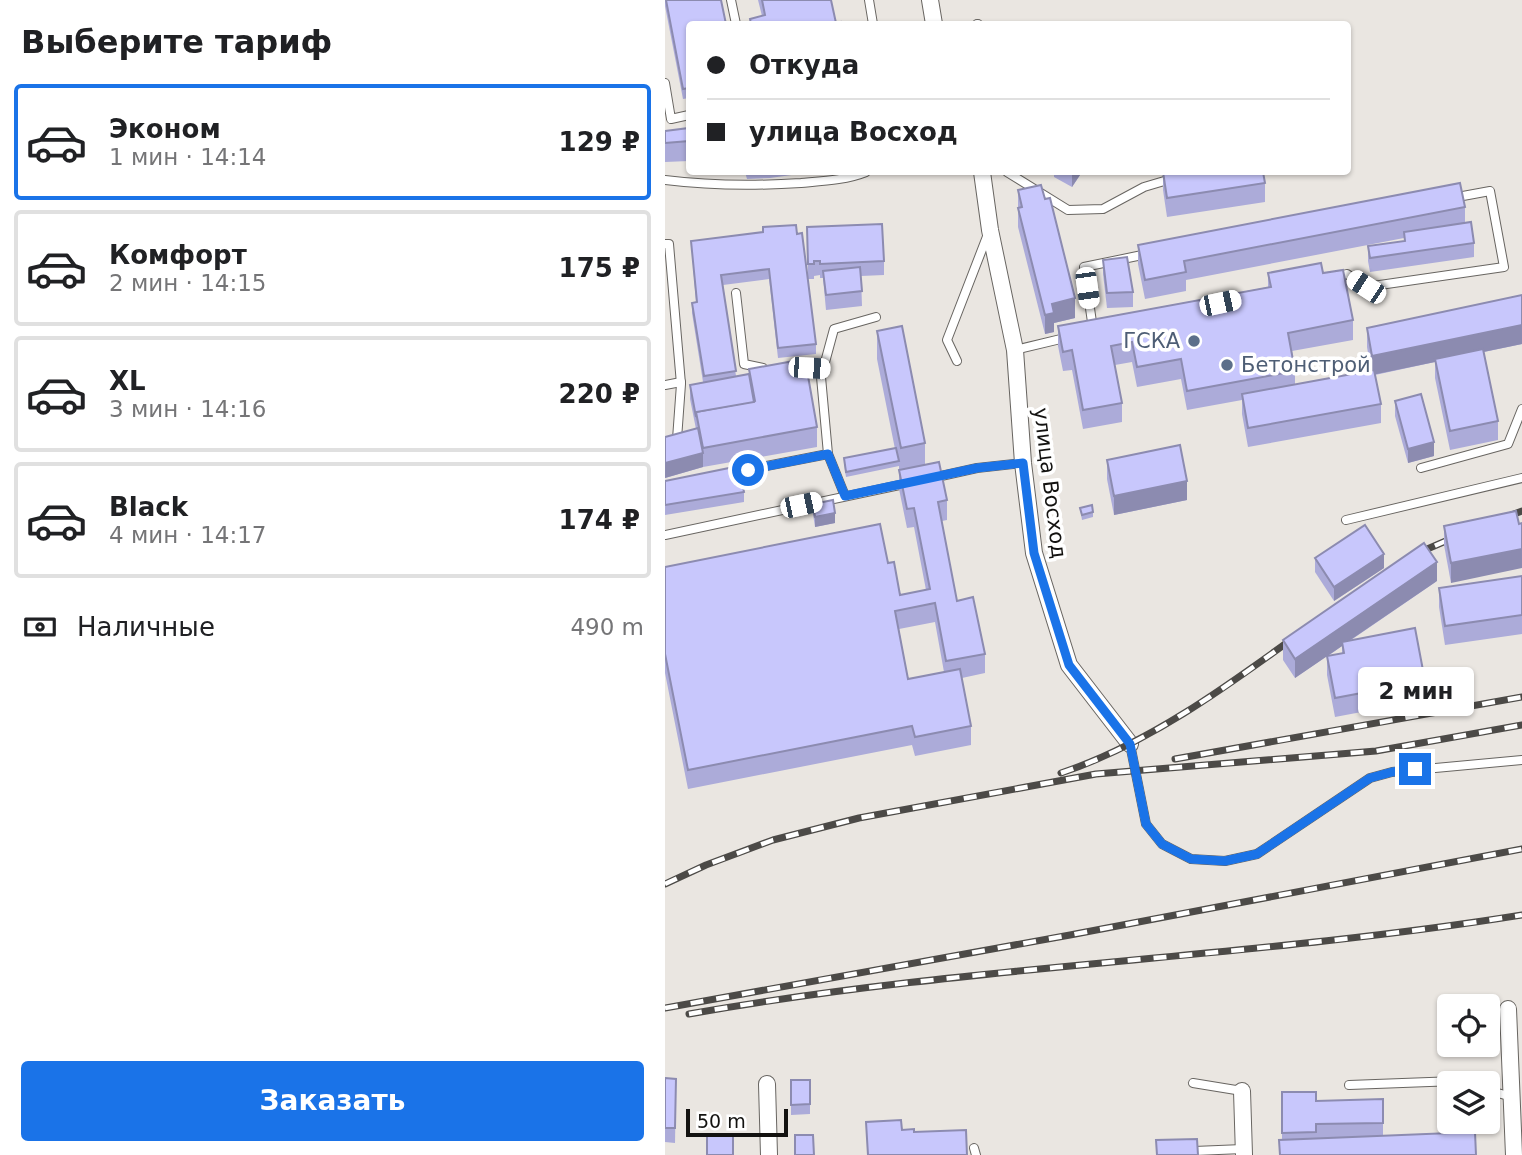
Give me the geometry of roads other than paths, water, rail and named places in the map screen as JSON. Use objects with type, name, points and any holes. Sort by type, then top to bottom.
[{"type":"street","points":[[930,0],[934,21]]},
{"type":"street","name":"улица Восход","points":[[982,175],[990,230],[1015,349],[1023,463],[1034,553],[1069,665],[1130,744]]},
{"type":"street","points":[[1509,1009],[1516,1145]]},
{"type":"street","points":[[767,1084],[769,1155]]},
{"type":"street","points":[[1242,1091],[1244,1152]]},
{"type":"lane","points":[[731,0],[735,21]]},
{"type":"lane","points":[[869,0],[872,21]]},
{"type":"lane","points":[[665,83],[671,119],[686,116]]},
{"type":"lane","points":[[665,180],[746,187],[831,180],[852,175]]},
{"type":"lane","points":[[1012,175],[1068,210],[1103,209],[1144,187],[1178,177]]},
{"type":"lane","points":[[1320,281],[1347,275],[1366,287],[1504,267],[1490,191],[1437,200]]},
{"type":"lane","points":[[957,361],[947,340],[990,230]]},
{"type":"lane","points":[[665,244],[669,244],[681,382],[677,439],[665,442]]},
{"type":"lane","points":[[1093,332],[1084,267],[1161,251]]},
{"type":"lane","points":[[736,293],[744,364],[755,368],[769,368]]},
{"type":"lane","points":[[845,496],[828,454],[821,377],[834,329],[876,317]]},
{"type":"lane","points":[[1015,349],[1107,329]]},
{"type":"lane","points":[[782,368],[823,369]]},
{"type":"lane","points":[[665,385],[681,382]]},
{"type":"lane","points":[[1422,468],[1508,444],[1522,409]]},
{"type":"lane","points":[[724,475],[828,454]]},
{"type":"lane","points":[[665,534],[977,468],[1023,463]]},
{"type":"lane","points":[[1346,520],[1522,478]]},
{"type":"lane","name":"улица Восход","points":[[1130,744],[1146,824],[1162,844],[1191,859],[1225,861],[1257,854],[1370,778],[1392,772],[1522,760]]},
{"type":"lane","points":[[1349,1085],[1437,1082]]},
{"type":"lane","points":[[1193,1083],[1242,1091]]},
{"type":"lane","points":[[1500,1094],[1512,1097]]},
{"type":"lane","points":[[1194,1150],[1244,1152]]},
{"type":"railway","points":[[1498,520],[1522,511]]},
{"type":"railway","points":[[1411,556],[1462,534]]},
{"type":"railway","points":[[1061,773],[1093,761],[1155,730],[1215,694],[1299,634]]},
{"type":"railway","points":[[1175,759],[1522,697]]},
{"type":"railway","points":[[665,884],[706,865],[773,840],[859,818],[1096,774],[1376,751],[1522,725]]},
{"type":"railway","points":[[665,1008],[1070,935],[1522,849]]},
{"type":"railway","points":[[689,1014],[897,984],[1314,942],[1522,915]]},
{"type":"place","name":"ГСКА","points":[[1194,341]]},
{"type":"place","name":"Бетонстрой","points":[[1227,365]]}]
